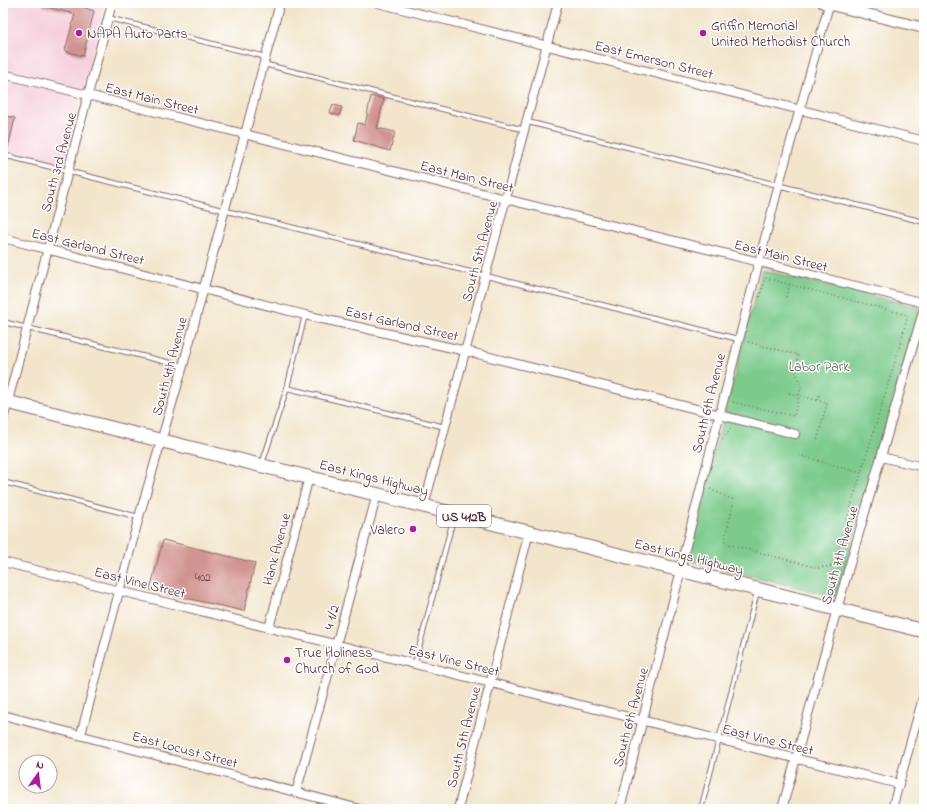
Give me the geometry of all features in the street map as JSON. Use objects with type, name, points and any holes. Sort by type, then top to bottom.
[{"type":"main road","name":"East Kings Highway","points":[[6,402],[924,631]]},
{"type":"street","name":"South 3rd Avenue","points":[[3,420],[6,402],[48,249],[112,3]]},
{"type":"street","name":"South 4th Avenue","points":[[81,734],[139,517],[162,441],[225,212],[280,3]]},
{"type":"street","name":"East Emerson Street","points":[[378,3],[924,141]]},
{"type":"street","name":"South 5th Avenue","points":[[424,506],[528,122],[558,3]]},
{"type":"street","points":[[826,4],[924,28]]},
{"type":"street","name":"South 6th Avenue","points":[[620,809],[681,570],[718,414],[779,184],[801,110],[826,4]]},
{"type":"street","name":"East Main Street","points":[[3,74],[758,263],[924,303]]},
{"type":"street","name":"East Garland Street","points":[[3,238],[305,314],[466,351],[795,434]]},
{"type":"street","name":"South 7th Avenue","points":[[782,809],[837,609],[924,308]]},
{"type":"street","points":[[881,457],[924,467]]},
{"type":"street","name":"Hank Avenue","points":[[269,628],[309,477]]},
{"type":"street","name":"4 1/2","points":[[296,793],[377,494]]},
{"type":"street","name":"South 5th Avenue","points":[[458,809],[529,532]]},
{"type":"street","name":"East Vine Street","points":[[3,562],[899,784]]},
{"type":"street","points":[[892,809],[924,694]]},
{"type":"street","name":"East Locust Street","points":[[3,715],[81,734],[360,809]]},
{"type":"lane","points":[[108,18],[525,130]]},
{"type":"lane","points":[[528,122],[779,184],[924,222]]},
{"type":"lane","points":[[3,156],[738,339]]},
{"type":"lane","points":[[262,466],[286,388],[305,314]]},
{"type":"lane","points":[[3,322],[183,366]]},
{"type":"lane","points":[[286,388],[445,427]]},
{"type":"lane","points":[[3,482],[139,517]]},
{"type":"lane","points":[[415,664],[455,513]]},
{"type":"lane","points":[[701,809],[720,740],[757,590]]},
{"type":"path","points":[[712,484],[710,491],[734,500],[724,543],[818,568],[833,566],[898,355],[908,315],[766,278],[760,298]]},
{"type":"path","points":[[786,297],[790,284]]},
{"type":"path","points":[[733,402],[794,416],[801,387],[796,372],[798,355],[748,342],[749,336]]},
{"type":"path","points":[[818,400],[820,390]]},
{"type":"path","points":[[789,393],[827,403],[817,441]]},
{"type":"path","points":[[722,443],[724,436],[731,428],[733,422]]},
{"type":"path","points":[[799,456],[861,472]]},
{"type":"shaded area","points":[[3,3],[105,3],[63,169],[3,154]]},
{"type":"green space","name":"Labor Park","points":[[762,270],[920,307],[836,597],[686,560]]},
{"type":"building","name":"NAPA Auto Parts","points":[[43,3],[83,3],[82,7],[94,11],[83,56],[65,51],[75,14],[43,6]]},
{"type":"building","points":[[371,96],[384,99],[377,128],[395,132],[390,151],[354,140],[358,123],[365,125]]},
{"type":"building","points":[[333,105],[342,107],[339,116],[330,113]]},
{"type":"building","points":[[3,115],[15,118],[7,152],[3,152]]},
{"type":"building","points":[[163,540],[255,563],[244,611],[150,590]]},
{"type":"place","name":"NAPA Auto Parts","points":[[79,33]]},
{"type":"place","name":"Griffin Memorial United Methodist Church","points":[[703,33]]},
{"type":"place","name":"Valero","points":[[413,529]]},
{"type":"place","name":"True Holiness Church of God","points":[[287,660]]}]
